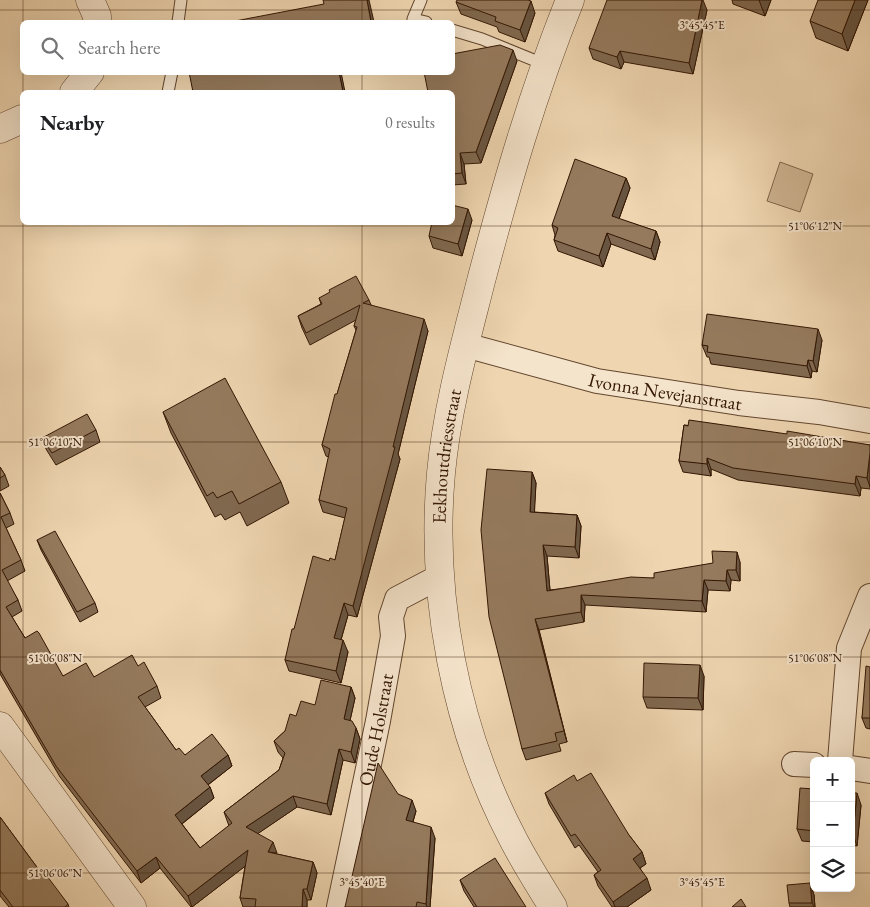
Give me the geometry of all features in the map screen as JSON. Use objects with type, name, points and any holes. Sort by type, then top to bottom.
[{"type":"street","points":[[90,0],[97,20]]},
{"type":"street","name":"Eekhoutdriesstraat","points":[[553,907],[511,836],[475,752],[448,651],[439,578],[441,473],[465,344],[502,198],[546,65],[570,0]]},
{"type":"street","points":[[76,90],[88,75]]},
{"type":"street","points":[[0,128],[20,120]]},
{"type":"street","name":"Ivonna Nevejanstraat","points":[[465,344],[597,381],[870,421]]},
{"type":"street","name":"Oude Holstraat","points":[[339,907],[378,721],[392,636],[391,617],[397,599],[439,578]]},
{"type":"street","points":[[840,757],[849,648],[870,596]]},
{"type":"street","points":[[0,726],[132,907]]},
{"type":"street","points":[[855,769],[870,771]]},
{"type":"lane","points":[[178,20],[181,0]]},
{"type":"lane","points":[[417,20],[413,19],[421,0]]},
{"type":"lane","points":[[455,31],[482,39],[546,65]]},
{"type":"lane","points":[[168,90],[171,75]]},
{"type":"shaded area","points":[[780,162],[813,174],[800,212],[767,201]]},
{"type":"building","points":[[323,0],[367,0],[371,20],[240,20],[324,4]]},
{"type":"building","points":[[457,0],[531,1],[520,30],[495,21],[496,17],[456,2]]},
{"type":"building","points":[[607,0],[702,0],[689,63],[620,51],[617,57],[589,48]]},
{"type":"building","points":[[818,0],[855,0],[842,34],[810,21]]},
{"type":"building","points":[[500,45],[513,50],[476,152],[460,153],[462,173],[455,174],[455,90],[428,90],[425,75],[455,75],[455,53]]},
{"type":"building","points":[[190,75],[340,75],[343,90],[193,90]]},
{"type":"building","points":[[575,159],[626,178],[612,216],[656,231],[651,249],[607,233],[599,256],[554,240],[558,228],[552,225]]},
{"type":"building","points":[[455,206],[468,209],[458,244],[429,236],[431,225],[455,225]]},
{"type":"building","points":[[356,276],[369,300],[363,303],[424,319],[393,447],[395,447],[353,606],[344,603],[334,638],[343,640],[336,671],[285,660],[313,556],[329,561],[330,558],[335,560],[347,508],[319,500],[330,449],[322,445],[335,394],[337,394],[357,327],[354,326],[360,305],[306,333],[298,316],[322,304],[319,298],[330,292],[329,290]]},
{"type":"building","points":[[707,314],[818,329],[813,361],[808,360],[807,366],[707,352],[708,346],[702,345]]},
{"type":"building","points":[[225,378],[281,482],[239,504],[232,491],[217,498],[213,492],[207,496],[163,412]]},
{"type":"building","points":[[87,414],[96,430],[52,453],[42,438]]},
{"type":"building","points":[[689,420],[787,434],[787,431],[870,445],[867,478],[856,476],[855,484],[733,468],[707,458],[707,464],[679,461],[684,425],[688,426]]},
{"type":"building","points":[[0,467],[5,475],[0,478]]},
{"type":"building","points":[[487,469],[532,472],[530,512],[577,515],[575,547],[543,545],[547,591],[631,577],[654,578],[654,573],[713,563],[712,551],[737,552],[736,570],[727,570],[726,581],[704,580],[702,601],[581,595],[581,612],[535,619],[564,731],[555,733],[557,741],[522,749],[489,617],[481,530]]},
{"type":"building","points":[[0,493],[10,513],[1,517],[21,560],[2,570],[18,600],[6,607],[25,638],[37,631],[39,633],[63,676],[86,663],[94,677],[132,655],[138,666],[144,662],[157,686],[138,697],[176,750],[179,748],[185,755],[212,734],[228,755],[201,776],[210,787],[175,815],[200,848],[232,823],[224,812],[279,770],[285,753],[274,741],[285,731],[290,714],[296,716],[301,701],[315,705],[321,680],[351,687],[344,719],[352,721],[356,728],[351,752],[339,749],[327,804],[293,796],[246,827],[273,842],[268,852],[313,862],[307,889],[303,889],[302,907],[255,907],[256,899],[240,898],[248,850],[188,896],[156,857],[137,871],[56,766],[0,670]]},
{"type":"building","points":[[55,531],[95,603],[77,612],[37,540]]},
{"type":"building","points":[[644,663],[700,665],[698,698],[643,697]]},
{"type":"building","points":[[866,666],[870,667],[870,718],[862,718]]},
{"type":"building","points":[[378,763],[398,794],[412,800],[406,820],[431,827],[426,904],[417,902],[416,907],[345,907]]},
{"type":"building","points":[[591,773],[629,835],[642,852],[633,859],[647,878],[613,902],[594,875],[601,870],[575,834],[571,836],[545,793],[574,775],[577,781]]},
{"type":"building","points":[[800,788],[810,789],[810,831],[797,829]]},
{"type":"building","points":[[855,793],[857,793],[855,814]]},
{"type":"building","points":[[0,817],[39,870],[41,868],[68,904],[65,907],[13,907],[0,890]]},
{"type":"building","points":[[495,858],[526,907],[477,907],[460,880]]},
{"type":"building","points":[[810,883],[812,903],[789,903],[787,885]]},
{"type":"building","points":[[741,899],[746,907],[732,907]]}]
